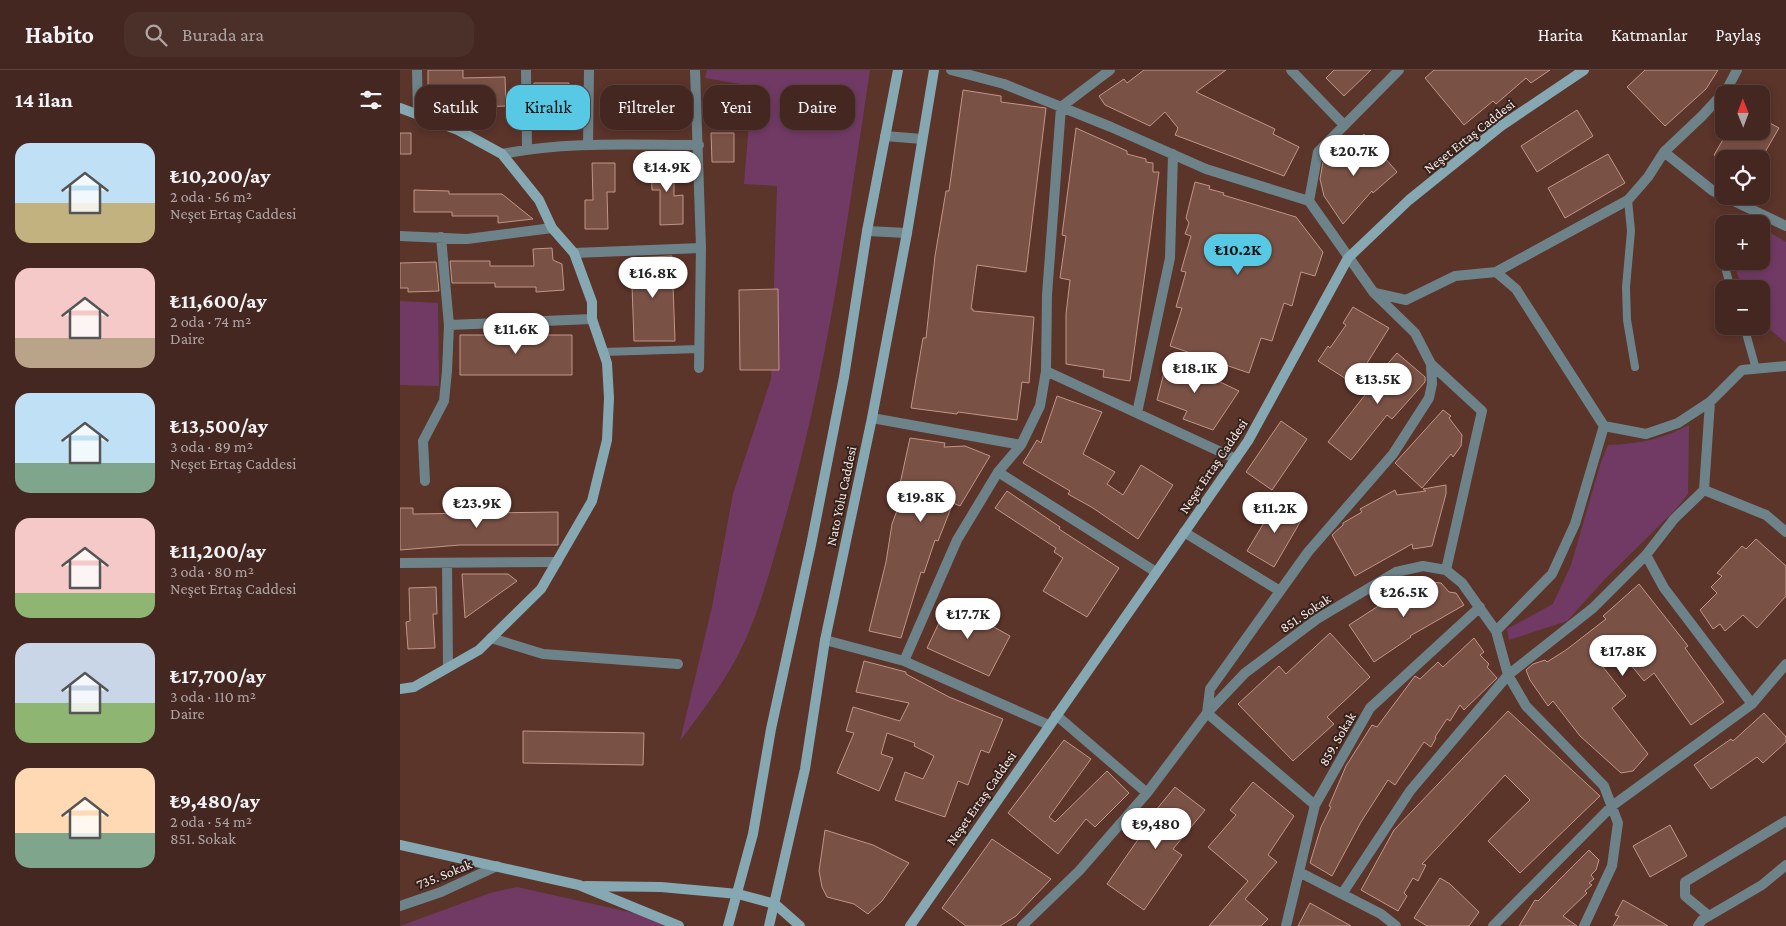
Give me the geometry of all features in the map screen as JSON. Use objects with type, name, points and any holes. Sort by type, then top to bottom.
[{"type":"main road","points":[[728,926],[753,834],[771,729],[811,546],[840,396],[867,230],[898,70]]},
{"type":"main road","name":"Nato Yolu Caddesi","points":[[769,926],[805,769],[825,640],[872,418],[907,233],[934,70]]},
{"type":"main road","name":"Neşet Ertaş Caddesi","points":[[910,926],[1248,441],[1348,258],[1409,200],[1501,126],[1584,70]]},
{"type":"main road","points":[[400,108],[415,113]]},
{"type":"main road","points":[[400,689],[414,687],[479,650],[541,589],[592,501],[607,440],[609,398],[607,363],[592,319],[592,302],[574,253],[552,228],[539,200],[502,154],[458,130]]},
{"type":"main road","points":[[400,845],[579,885],[679,926]]},
{"type":"main road","points":[[579,885],[661,887],[738,894],[774,904],[800,926]]},
{"type":"street","points":[[417,70],[417,85]]},
{"type":"street","points":[[526,70],[528,149]]},
{"type":"street","points":[[588,145],[589,70]]},
{"type":"street","points":[[695,70],[701,248],[699,368]]},
{"type":"street","points":[[951,70],[1004,84],[1206,169],[1309,201],[1374,293],[1415,333],[1431,364],[1482,411],[1446,570],[1462,583],[1496,631],[1508,674],[1526,706],[1604,786],[1612,806],[1618,823],[1612,866],[1584,926]]},
{"type":"street","points":[[904,661],[957,540],[998,472],[1021,445],[1040,406],[1046,371],[1047,295],[1061,107],[1110,70]]},
{"type":"street","points":[[1290,70],[1343,124]]},
{"type":"street","points":[[1309,201],[1318,152],[1343,124],[1399,70]]},
{"type":"street","points":[[1374,293],[1406,300],[1455,276],[1496,272],[1628,200],[1648,177],[1664,152],[1702,116],[1727,88],[1737,70]]},
{"type":"street","points":[[886,136],[922,140]]},
{"type":"street","points":[[502,154],[528,149],[588,145],[699,145]]},
{"type":"street","points":[[1664,152],[1713,191],[1786,226]]},
{"type":"street","points":[[1137,413],[1170,258],[1172,154]]},
{"type":"street","points":[[400,236],[467,239],[552,228]]},
{"type":"street","points":[[867,230],[907,233]]},
{"type":"street","points":[[426,481],[423,442],[444,401],[449,326],[441,237]]},
{"type":"street","points":[[574,253],[701,248]]},
{"type":"street","points":[[1496,272],[1516,289],[1604,426],[1646,434],[1678,423],[1710,402],[1742,370],[1786,366]]},
{"type":"street","points":[[449,326],[592,319]]},
{"type":"street","points":[[1315,805],[1207,713],[1210,688],[1308,552],[1392,454],[1428,398],[1432,384],[1431,364]]},
{"type":"street","points":[[1046,371],[1236,459]]},
{"type":"street","points":[[1342,894],[1410,791],[1508,674],[1594,608],[1646,555],[1674,519],[1704,490],[1710,402]]},
{"type":"street","points":[[872,418],[1021,445]]},
{"type":"street","points":[[1496,631],[1552,574],[1575,524],[1604,426]]},
{"type":"street","points":[[998,472],[1156,572]]},
{"type":"street","points":[[1704,490],[1766,515],[1786,532]]},
{"type":"street","points":[[1184,532],[1280,591]]},
{"type":"street","points":[[1646,555],[1664,588],[1752,704]]},
{"type":"street","points":[[400,563],[557,562]]},
{"type":"street","points":[[447,563],[448,667]]},
{"type":"street","name":"851. Sokak","points":[[1022,926],[1078,871],[1147,794],[1207,713],[1245,673],[1316,620],[1396,572],[1423,566],[1446,570]]},
{"type":"street","name":"859. Sokak","points":[[1286,926],[1315,805],[1370,708],[1480,608]]},
{"type":"street","points":[[491,638],[542,654],[678,664]]},
{"type":"street","points":[[825,640],[904,661],[1049,725]]},
{"type":"street","points":[[1493,926],[1612,806],[1752,704],[1786,664]]},
{"type":"street","points":[[1056,715],[1147,794]]},
{"type":"street","points":[[1709,916],[1685,896],[1685,882],[1786,821]]},
{"type":"street","points":[[1698,926],[1709,916],[1762,884],[1786,865]]},
{"type":"street","name":"735. Sokak","points":[[400,906],[441,892],[497,866]]},
{"type":"street","points":[[1299,872],[1381,914],[1396,926]]},
{"type":"street","points":[[1678,900],[1690,899]]},
{"type":"lane","points":[[1628,200],[1631,231],[1626,287],[1627,320],[1635,367]]},
{"type":"lane","points":[[1747,335],[1756,369]]},
{"type":"lane","points":[[603,352],[699,349]]},
{"type":"shaded area","points":[[707,70],[870,70],[844,240],[824,354],[799,466],[784,522],[764,591],[745,641],[724,679],[680,741],[712,607],[733,494],[771,379],[777,186],[744,184],[748,130],[770,130],[770,85],[746,85],[705,78]]},
{"type":"shaded area","points":[[1770,232],[1786,242],[1786,343],[1770,330],[1770,280],[1740,280],[1736,270],[1770,270]]},
{"type":"shaded area","points":[[400,301],[438,303],[439,386],[400,385]]},
{"type":"shaded area","points":[[1689,425],[1688,494],[1675,510],[1605,579],[1567,621],[1509,640],[1507,629],[1553,604],[1571,565],[1601,462],[1608,445],[1650,440],[1670,434]]},
{"type":"shaded area","points":[[517,887],[647,916],[669,926],[400,926],[490,893]]},
{"type":"building","points":[[428,70],[463,70],[463,78],[505,77],[506,106],[496,106],[496,85],[428,85]]},
{"type":"building","points":[[1144,70],[1226,70],[1196,92],[1275,129],[1273,134],[1299,147],[1284,176],[1175,135],[1178,128],[1165,112],[1150,126],[1105,105],[1099,96],[1124,79],[1127,83]]},
{"type":"building","points":[[1334,70],[1371,70],[1344,96],[1326,78]]},
{"type":"building","points":[[1434,70],[1550,70],[1531,83],[1526,78],[1496,104],[1493,101],[1464,125],[1425,78]]},
{"type":"building","points":[[1645,70],[1718,70],[1706,89],[1665,126],[1627,87]]},
{"type":"building","points":[[534,83],[569,83],[569,85],[534,85]]},
{"type":"building","points":[[963,90],[1001,96],[1001,102],[1046,108],[1026,272],[977,265],[971,309],[973,311],[1034,317],[1029,383],[1022,382],[1017,420],[911,408],[923,338],[926,338],[935,256],[946,191],[949,191]]},
{"type":"building","points":[[1577,110],[1593,136],[1537,172],[1521,146]]},
{"type":"building","points":[[1770,123],[1779,128],[1766,150],[1717,150],[1723,140],[1770,140]]},
{"type":"building","points":[[1076,128],[1127,151],[1127,154],[1146,159],[1146,162],[1153,163],[1153,172],[1159,172],[1130,381],[1103,377],[1104,370],[1066,364],[1066,314],[1070,280],[1060,278],[1066,236],[1062,235]]},
{"type":"building","points":[[400,133],[411,133],[411,154],[400,154]]},
{"type":"building","points":[[711,133],[734,133],[734,162],[712,162]]},
{"type":"building","points":[[1364,134],[1397,172],[1373,193],[1372,191],[1343,224],[1324,196],[1320,179],[1323,162],[1331,156],[1334,160]]},
{"type":"building","points":[[1608,154],[1625,183],[1565,218],[1548,188]]},
{"type":"building","points":[[674,161],[674,196],[683,195],[683,224],[660,225],[660,190],[652,190],[651,162]]},
{"type":"building","points":[[592,163],[615,163],[615,192],[607,192],[608,229],[585,229],[585,200],[593,200]]},
{"type":"building","points":[[1195,182],[1210,186],[1209,189],[1224,193],[1223,195],[1296,217],[1323,252],[1315,276],[1301,272],[1292,306],[1284,303],[1272,341],[1261,338],[1249,373],[1170,346],[1182,308],[1176,307],[1186,272],[1181,271],[1191,236],[1185,234],[1189,223],[1186,218]]},
{"type":"building","points":[[414,190],[449,191],[449,194],[502,194],[533,219],[498,223],[498,216],[452,216],[452,212],[414,212]]},
{"type":"building","points":[[552,248],[553,260],[562,264],[564,290],[536,292],[536,287],[495,287],[495,283],[452,283],[450,261],[490,261],[490,266],[534,266],[533,249]]},
{"type":"building","points":[[672,256],[675,341],[634,341],[631,258]]},
{"type":"building","points":[[436,262],[439,291],[408,292],[408,288],[400,288],[400,263]]},
{"type":"building","points":[[778,289],[779,370],[740,370],[739,290]]},
{"type":"building","points":[[1353,307],[1389,328],[1354,384],[1318,361],[1346,325],[1343,323]]},
{"type":"building","points":[[460,335],[572,335],[572,375],[460,375]]},
{"type":"building","points":[[1397,353],[1425,377],[1425,382],[1392,419],[1387,415],[1351,460],[1328,442],[1365,395],[1362,393]]},
{"type":"building","points":[[1168,357],[1239,391],[1213,430],[1183,419],[1187,411],[1157,400]]},
{"type":"building","points":[[1057,396],[1102,412],[1083,454],[1115,472],[1107,484],[1123,495],[1141,465],[1173,485],[1138,539],[1093,508],[1068,494],[1070,491],[1023,463],[1037,440],[1041,443]]},
{"type":"building","points":[[1443,410],[1451,416],[1449,418],[1462,435],[1461,446],[1453,457],[1451,454],[1422,488],[1395,463]]},
{"type":"building","points":[[1281,421],[1307,439],[1272,490],[1246,472]]},
{"type":"building","points":[[910,438],[945,443],[944,447],[965,446],[990,456],[960,506],[953,503],[938,541],[935,540],[924,573],[921,572],[901,638],[869,631],[886,562],[892,524],[906,486],[900,484]]},
{"type":"building","points":[[1446,485],[1446,494],[1432,546],[1413,549],[1412,544],[1355,576],[1332,535],[1343,523],[1362,512],[1360,509],[1395,490],[1397,495],[1426,491],[1423,489]]},
{"type":"building","points":[[1007,491],[1060,527],[1059,529],[1119,568],[1087,617],[1043,591],[1063,558],[1054,552],[1056,548],[995,508]]},
{"type":"building","points":[[1277,501],[1303,517],[1274,567],[1247,551]]},
{"type":"building","points":[[400,508],[413,508],[413,514],[558,512],[558,545],[460,545],[400,550]]},
{"type":"building","points":[[1756,539],[1786,566],[1786,596],[1757,628],[1743,615],[1725,631],[1720,624],[1713,629],[1700,610],[1717,593],[1711,587],[1722,576],[1717,573],[1742,546],[1746,549]]},
{"type":"building","points":[[462,574],[508,574],[517,581],[465,618]]},
{"type":"building","points":[[1432,582],[1441,583],[1449,592],[1456,593],[1464,605],[1410,636],[1374,662],[1349,625],[1386,601],[1389,605],[1407,589],[1411,592]]},
{"type":"building","points":[[1639,584],[1688,646],[1685,648],[1724,702],[1691,725],[1654,673],[1644,681],[1617,648],[1599,662],[1626,696],[1612,708],[1648,754],[1633,771],[1621,773],[1580,736],[1553,701],[1548,706],[1530,680],[1526,670],[1533,664],[1545,660],[1547,662],[1566,650],[1606,619],[1603,616]]},
{"type":"building","points":[[436,587],[437,614],[433,614],[435,648],[408,649],[406,622],[410,621],[409,588]]},
{"type":"building","points":[[949,602],[1010,636],[989,676],[927,648]]},
{"type":"building","points":[[1330,633],[1370,677],[1327,717],[1334,724],[1293,761],[1238,704],[1279,666],[1286,674]]},
{"type":"building","points":[[1474,638],[1484,652],[1480,655],[1489,664],[1487,667],[1497,678],[1464,710],[1460,705],[1450,721],[1447,719],[1431,747],[1424,742],[1395,785],[1388,780],[1361,822],[1332,876],[1310,863],[1321,827],[1331,807],[1329,806],[1346,766],[1372,725],[1377,727],[1415,676],[1420,679],[1438,662],[1443,667]]},
{"type":"building","points":[[864,661],[906,672],[906,674],[949,697],[1003,719],[989,753],[981,750],[968,785],[958,781],[945,817],[895,800],[905,772],[923,779],[934,756],[914,746],[915,743],[887,733],[881,754],[893,758],[879,791],[837,773],[854,733],[846,731],[853,707],[900,721],[909,703],[856,692]]},
{"type":"building","points":[[1508,711],[1600,796],[1520,873],[1488,841],[1530,800],[1505,775],[1422,864],[1426,865],[1418,881],[1413,878],[1404,893],[1407,896],[1398,911],[1361,890],[1394,830]]},
{"type":"building","points":[[1764,713],[1786,737],[1786,742],[1763,763],[1757,757],[1711,789],[1694,765],[1731,739],[1733,741]]},
{"type":"building","points":[[523,731],[644,733],[643,765],[523,763]]},
{"type":"building","points":[[1064,740],[1091,759],[1049,817],[1055,822],[1107,771],[1129,793],[1095,827],[1086,819],[1058,854],[1008,813]]},
{"type":"building","points":[[1253,782],[1294,816],[1268,855],[1277,862],[1245,899],[1268,919],[1261,926],[1209,926],[1248,881],[1208,847],[1236,815],[1230,810]]},
{"type":"building","points":[[1175,787],[1205,810],[1173,849],[1182,855],[1144,910],[1107,884],[1153,818],[1151,816]]},
{"type":"building","points":[[1670,825],[1687,856],[1650,877],[1633,846]]},
{"type":"building","points":[[825,830],[873,845],[909,863],[882,901],[868,914],[854,904],[827,897],[822,887],[819,871]]},
{"type":"building","points":[[992,839],[1051,879],[1016,916],[1000,926],[966,926],[942,908]]},
{"type":"building","points":[[1589,850],[1599,860],[1596,870],[1591,875],[1594,879],[1589,883],[1592,885],[1585,891],[1587,893],[1563,916],[1577,926],[1519,926],[1535,900],[1538,901]]},
{"type":"building","points":[[1440,878],[1450,884],[1479,912],[1469,926],[1427,926],[1414,918]]},
{"type":"building","points":[[1623,900],[1668,926],[1613,926],[1619,916],[1615,915]]},
{"type":"building","points":[[1310,903],[1351,926],[1298,926]]}]
